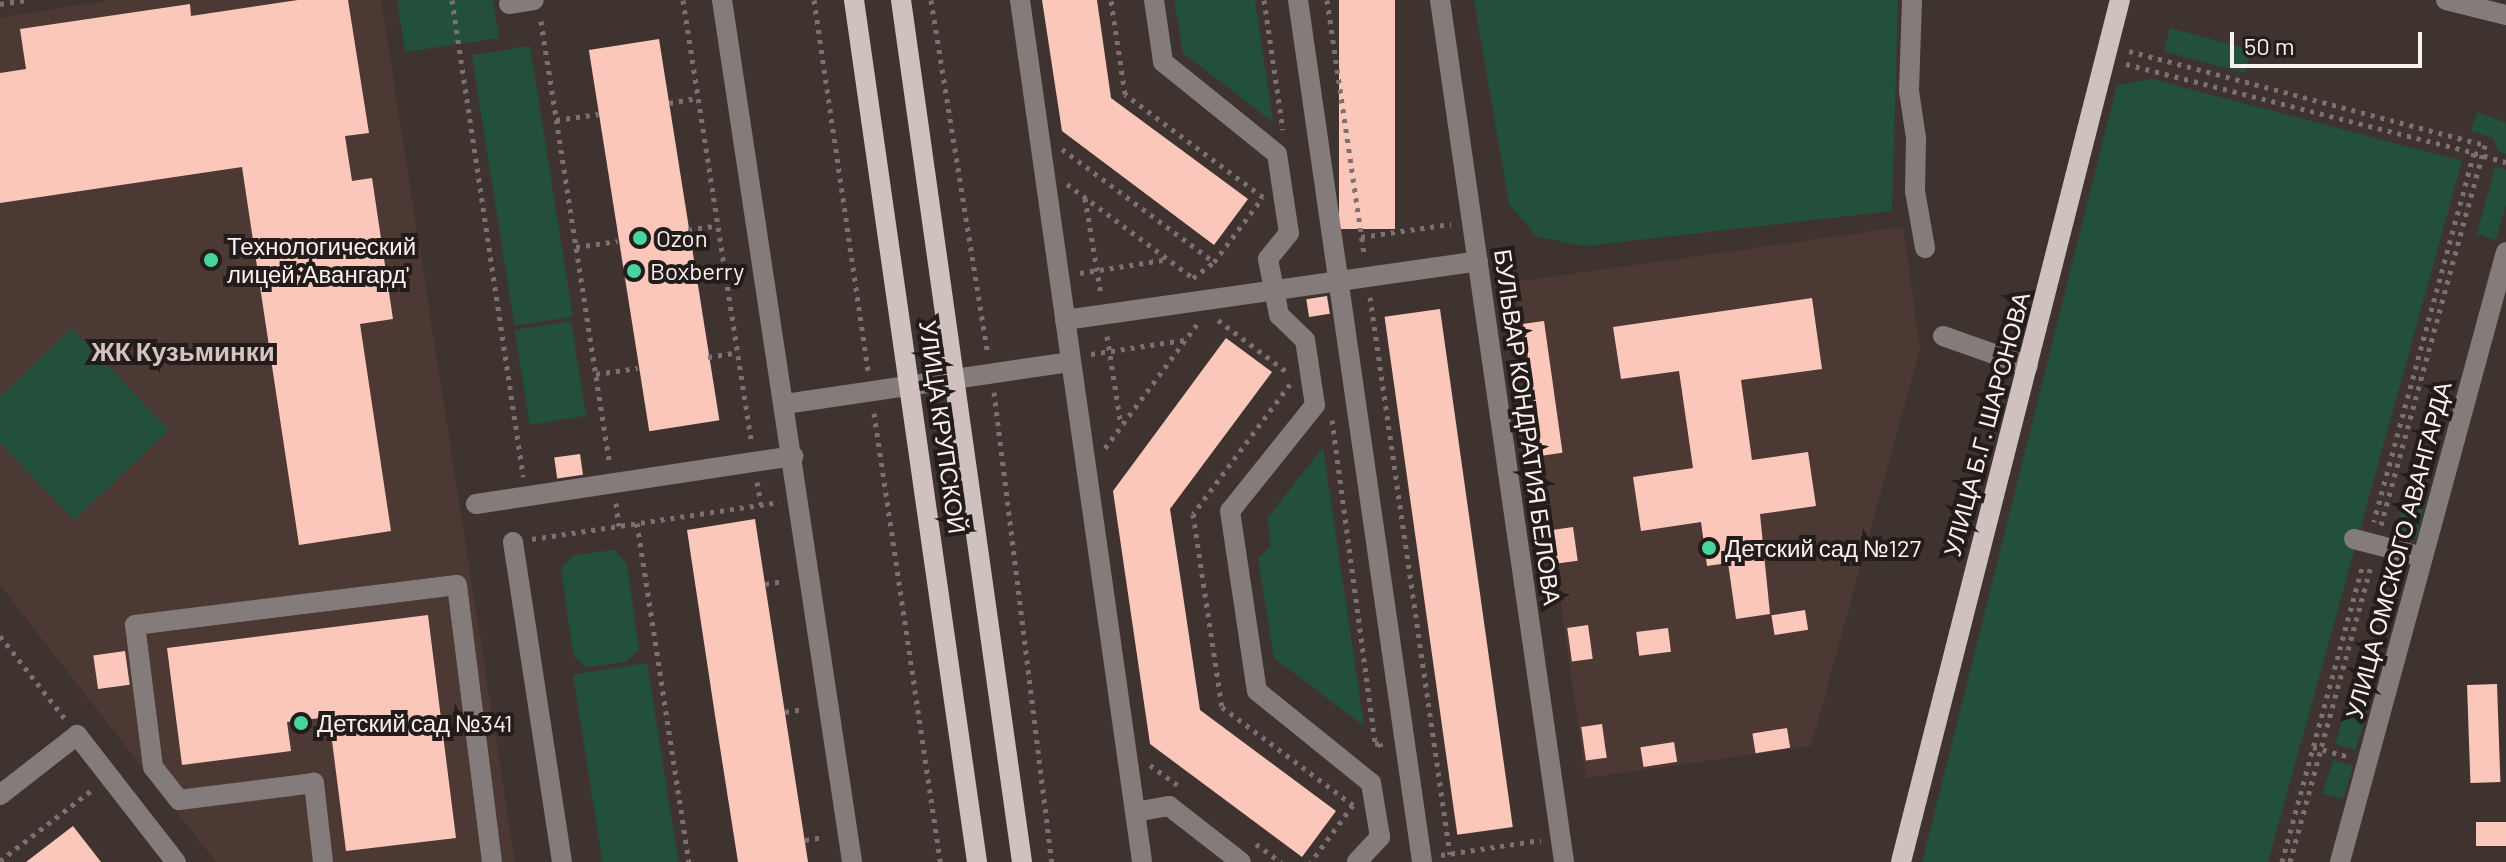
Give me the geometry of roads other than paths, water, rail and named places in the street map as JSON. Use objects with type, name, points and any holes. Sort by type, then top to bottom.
[{"type":"main road","name":"УЛИЦА КРУПСКОЙ","points":[[854,0],[977,862]]},
{"type":"main road","name":"УЛИЦА КРУПСКОЙ","points":[[901,0],[1022,862]]},
{"type":"main road","name":"УЛИЦА Б.Г. ШАРОНОВА","points":[[1901,862],[2120,0]]},
{"type":"street","points":[[722,0],[852,862]]},
{"type":"street","points":[[1020,0],[1142,862]]},
{"type":"street","points":[[1154,0],[1163,62],[1277,154],[1289,233],[1268,259],[1279,315],[1305,340],[1315,405],[1230,511],[1257,691],[1371,783],[1380,837],[1357,862]]},
{"type":"street","points":[[1298,0],[1422,860]]},
{"type":"street","name":"БУЛЬВАР КОНДРАТИЯ БЕЛОВА","points":[[1440,0],[1468,263],[1564,862]]},
{"type":"street","points":[[1912,0],[1909,91],[1916,138],[1915,191],[1925,248]]},
{"type":"street","points":[[2446,0],[2506,15]]},
{"type":"street","points":[[509,4],[537,8]]},
{"type":"street","name":"УЛИЦА ОМСКОГО АВАНГАРДА","points":[[2340,862],[2506,252]]},
{"type":"street","points":[[1065,320],[1468,263]]},
{"type":"street","points":[[1943,336],[2028,366]]},
{"type":"street","points":[[785,404],[1071,360]]},
{"type":"street","points":[[476,504],[793,456]]},
{"type":"street","points":[[522,541],[562,862]]},
{"type":"street","points":[[2366,542],[2423,557]]},
{"type":"street","points":[[323,862],[314,783],[179,800],[153,767],[135,625],[457,585],[492,862]]},
{"type":"street","points":[[0,795],[77,735],[176,862]]},
{"type":"street","points":[[1135,812],[1169,806],[1241,862]]},
{"type":"place","name":"Ozon","points":[[640,238]]},
{"type":"place","name":"Технологический лицей 'Авангард'","points":[[211,260]]},
{"type":"place","name":"Boxberry","points":[[634,271]]},
{"type":"place","name":"Детский сад №127","points":[[1709,548]]},
{"type":"place","name":"Детский сад №341","points":[[301,723]]},
{"type":"district","name":"ЖК Кузьминки","points":[[183,351]]}]
